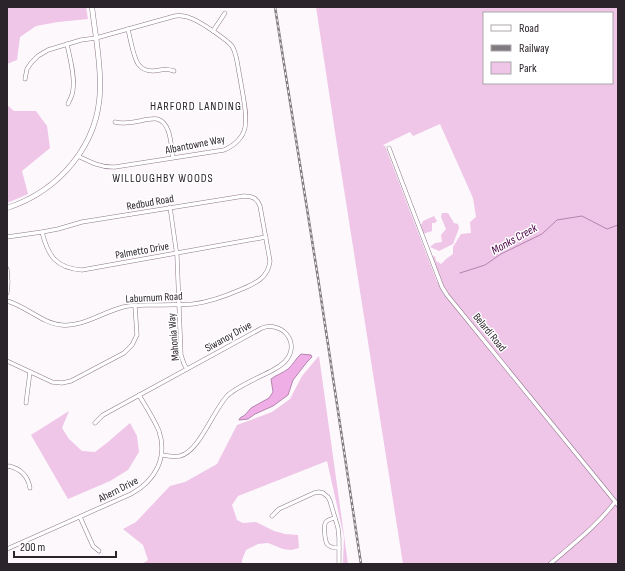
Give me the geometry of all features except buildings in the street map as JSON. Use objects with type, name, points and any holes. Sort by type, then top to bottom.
[{"type":"street","points":[[7,208],[31,198],[60,178],[78,156],[95,122],[100,88],[92,7]]},
{"type":"street","points":[[213,31],[225,13]]},
{"type":"street","name":"Albantowne Way","points":[[25,79],[27,69],[38,56],[48,50],[175,16],[194,19],[213,31],[232,47],[236,54],[246,111],[246,121],[244,131],[237,142],[232,146],[224,150],[115,168],[100,166],[78,156]]},
{"type":"street","points":[[128,29],[135,59],[139,66],[150,70],[166,69],[174,71]]},
{"type":"street","points":[[67,44],[74,88],[68,104]]},
{"type":"street","points":[[115,122],[122,124],[154,119],[162,121],[168,130],[173,158]]},
{"type":"street","name":"Belardi Road","points":[[389,148],[442,287],[447,295],[617,503]]},
{"type":"street","name":"Redbud Road","points":[[7,237],[42,232],[82,222],[170,207],[251,196],[257,199],[260,203],[266,237]]},
{"type":"street","name":"Mahonia Way","points":[[170,207],[176,253],[182,355],[187,369]]},
{"type":"street","name":"Palmetto Drive","points":[[42,232],[45,245],[52,257],[60,264],[76,270],[266,237]]},
{"type":"street","name":"Laburnum Road","points":[[7,301],[48,321],[61,325],[82,323],[109,311],[124,307],[192,304],[215,300],[241,290],[263,277],[267,272],[270,261],[266,237]]},
{"type":"street","points":[[7,269],[7,293]]},
{"type":"street","points":[[7,362],[52,382],[66,383],[71,381],[124,353],[132,345],[137,335],[135,306]]},
{"type":"street","name":"Siwanoy Drive","points":[[95,423],[103,415],[254,332],[267,326],[272,326],[278,327],[287,334],[290,339],[291,350],[286,361],[268,373],[228,395],[203,433],[185,454],[178,456],[162,455]]},
{"type":"street","points":[[26,403],[30,372]]},
{"type":"street","points":[[140,395],[158,431],[162,446],[162,455]]},
{"type":"street","name":"Ahern Drive","points":[[7,549],[140,490],[153,476],[162,455]]},
{"type":"street","points":[[7,467],[9,466],[21,470],[29,482],[30,488]]},
{"type":"street","points":[[272,516],[279,509],[314,493],[323,493],[330,501],[335,518],[339,538],[338,564]]},
{"type":"street","points":[[550,564],[590,530],[617,503]]},
{"type":"street","points":[[80,517],[94,546],[99,551]]},
{"type":"street","points":[[335,518],[326,522],[324,528],[328,545],[333,548],[339,548]]},
{"type":"green space","points":[[7,7],[86,7],[88,19],[36,26],[20,37],[17,60],[7,64]]},
{"type":"green space","points":[[316,7],[618,7],[618,564],[403,564]],"holes":[[[440,124],[473,198],[476,217],[470,222],[471,233],[461,234],[453,247],[453,254],[441,264],[436,261],[435,256],[432,257],[441,282],[437,282],[385,146],[383,145],[410,132],[413,136]]]},
{"type":"green space","points":[[7,105],[14,111],[36,111],[47,126],[50,148],[22,171],[28,194],[7,203]]},
{"type":"green space","points":[[442,213],[448,213],[454,223],[458,224],[459,228],[453,244],[439,251],[430,247],[435,243],[442,242],[441,235],[446,229],[441,217]]},
{"type":"green space","points":[[434,216],[437,221],[432,223],[432,231],[423,234],[421,225],[423,221]]},
{"type":"green space","points":[[319,356],[348,564],[343,564],[344,537],[327,461],[238,496],[232,505],[237,520],[243,523],[256,522],[274,531],[298,535],[299,548],[291,550],[283,549],[268,543],[258,544],[246,550],[242,564],[142,564],[148,560],[143,545],[123,529],[136,522],[170,486],[185,482],[217,464],[237,425],[272,412],[290,399],[302,376]]},
{"type":"green space","points":[[69,411],[62,428],[69,439],[82,451],[95,452],[130,423],[137,436],[139,452],[128,470],[110,481],[68,499],[31,435]]},
{"type":"shaded area","points":[[301,354],[311,355],[312,357],[293,380],[288,395],[273,406],[255,414],[248,419],[239,420],[251,408],[269,398],[273,392],[271,379],[288,369]]},
{"type":"waterway","name":"Monks Creek","points":[[460,273],[485,265],[501,254],[542,234],[557,220],[582,216],[607,229],[618,225]]},
{"type":"railway","points":[[275,7],[361,564]]},
{"type":"district","name":"HARFORD LANDING","points":[[196,106]]},
{"type":"district","name":"WILLOUGHBY WOODS","points":[[163,178]]}]
